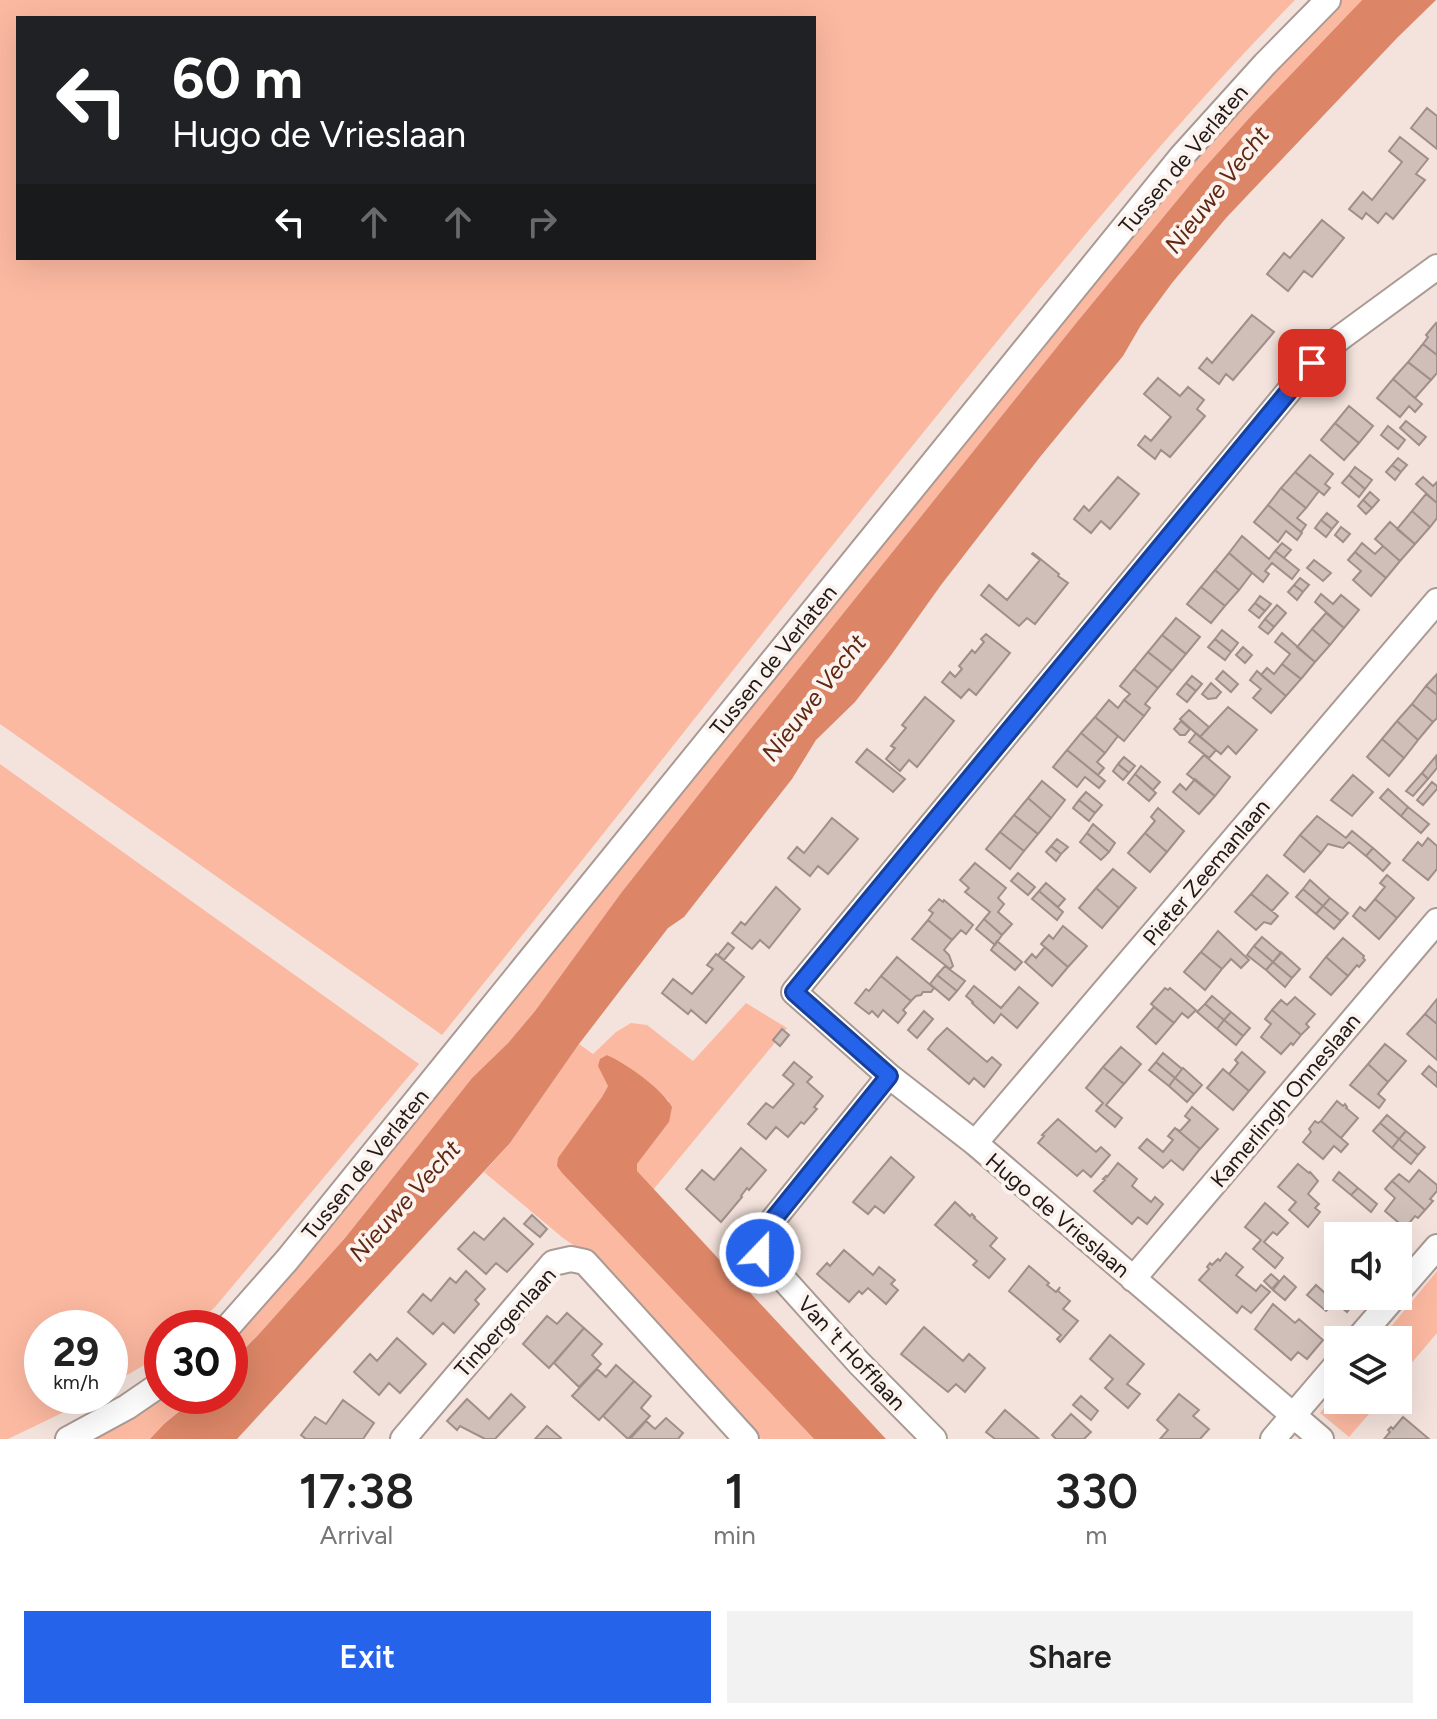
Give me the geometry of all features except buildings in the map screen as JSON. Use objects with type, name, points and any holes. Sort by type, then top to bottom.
[{"type":"street","name":"Tussen de Verlaten","points":[[243,1310],[287,1260],[1181,157],[1328,0]]},
{"type":"street","name":"Hugo de Vrieslaan","points":[[1321,1439],[975,1143],[889,1076],[794,992],[1312,363],[1340,338],[1437,267]]},
{"type":"street","name":"Pieter Zeemanlaan","points":[[975,1143],[1437,601]]},
{"type":"street","name":"Kamerlingh Onneslaan","points":[[1133,1279],[1437,921]]},
{"type":"street","name":"Van 't Hofflaan","points":[[889,1076],[760,1236],[760,1253],[859,1363],[934,1439]]},
{"type":"street","points":[[1412,1276],[1437,1247]]},
{"type":"street","name":"Tinbergenlaan","points":[[417,1434],[553,1263],[571,1259],[585,1262],[746,1439]]},
{"type":"street","points":[[1369,1326],[1382,1310]]},
{"type":"street","points":[[1273,1439],[1324,1379]]},
{"type":"street","points":[[68,1439],[144,1395]]},
{"type":"shaded area","points":[[0,0],[1295,0],[1163,143],[1038,292],[442,1035],[0,724]]},
{"type":"shaded area","points":[[1337,0],[1362,0],[1198,175],[752,727],[621,893],[535,1011],[472,1078],[345,1238],[248,1345],[248,1312],[1149,211]]},
{"type":"shaded area","points":[[0,764],[419,1064],[212,1310],[144,1310],[144,1365],[128,1375],[128,1310],[24,1310],[24,1414],[60,1414],[8,1439],[0,1439]]},
{"type":"shaded area","points":[[746,1003],[787,1028],[653,1190],[636,1171],[637,1164],[669,1122],[669,1101],[632,1069],[607,1055],[608,1086],[562,1173],[814,1439],[761,1439],[598,1262],[563,1238],[484,1172],[510,1143],[579,1044],[593,1054],[616,1032],[631,1023],[647,1025],[693,1061]]},
{"type":"shaded area","points":[[1437,1271],[1437,1333],[1412,1362],[1412,1326],[1392,1326],[1405,1310],[1412,1310],[1412,1301]]},
{"type":"shaded area","points":[[144,1407],[144,1414],[176,1414],[150,1439],[89,1439]]},
{"type":"shaded area","points":[[1324,1408],[1324,1414],[1369,1414],[1349,1437],[1320,1413]]},
{"type":"water","name":"Nieuwe Vecht","points":[[1362,0],[1436,0],[1226,218],[1172,283],[1123,356],[1040,457],[855,702],[816,740],[792,779],[684,917],[668,928],[579,1044],[510,1143],[237,1439],[150,1439],[176,1414],[248,1414],[248,1345],[345,1238],[472,1078],[535,1011],[621,893],[752,727],[1077,322],[1198,175]]},
{"type":"water","points":[[607,1055],[643,1077],[672,1107],[669,1122],[637,1164],[637,1171],[886,1439],[814,1439],[562,1173],[557,1166],[558,1158],[608,1086],[598,1066],[600,1059]]},
{"type":"route","points":[[760,1253],[760,1236],[889,1076],[794,992],[1312,363]]}]
